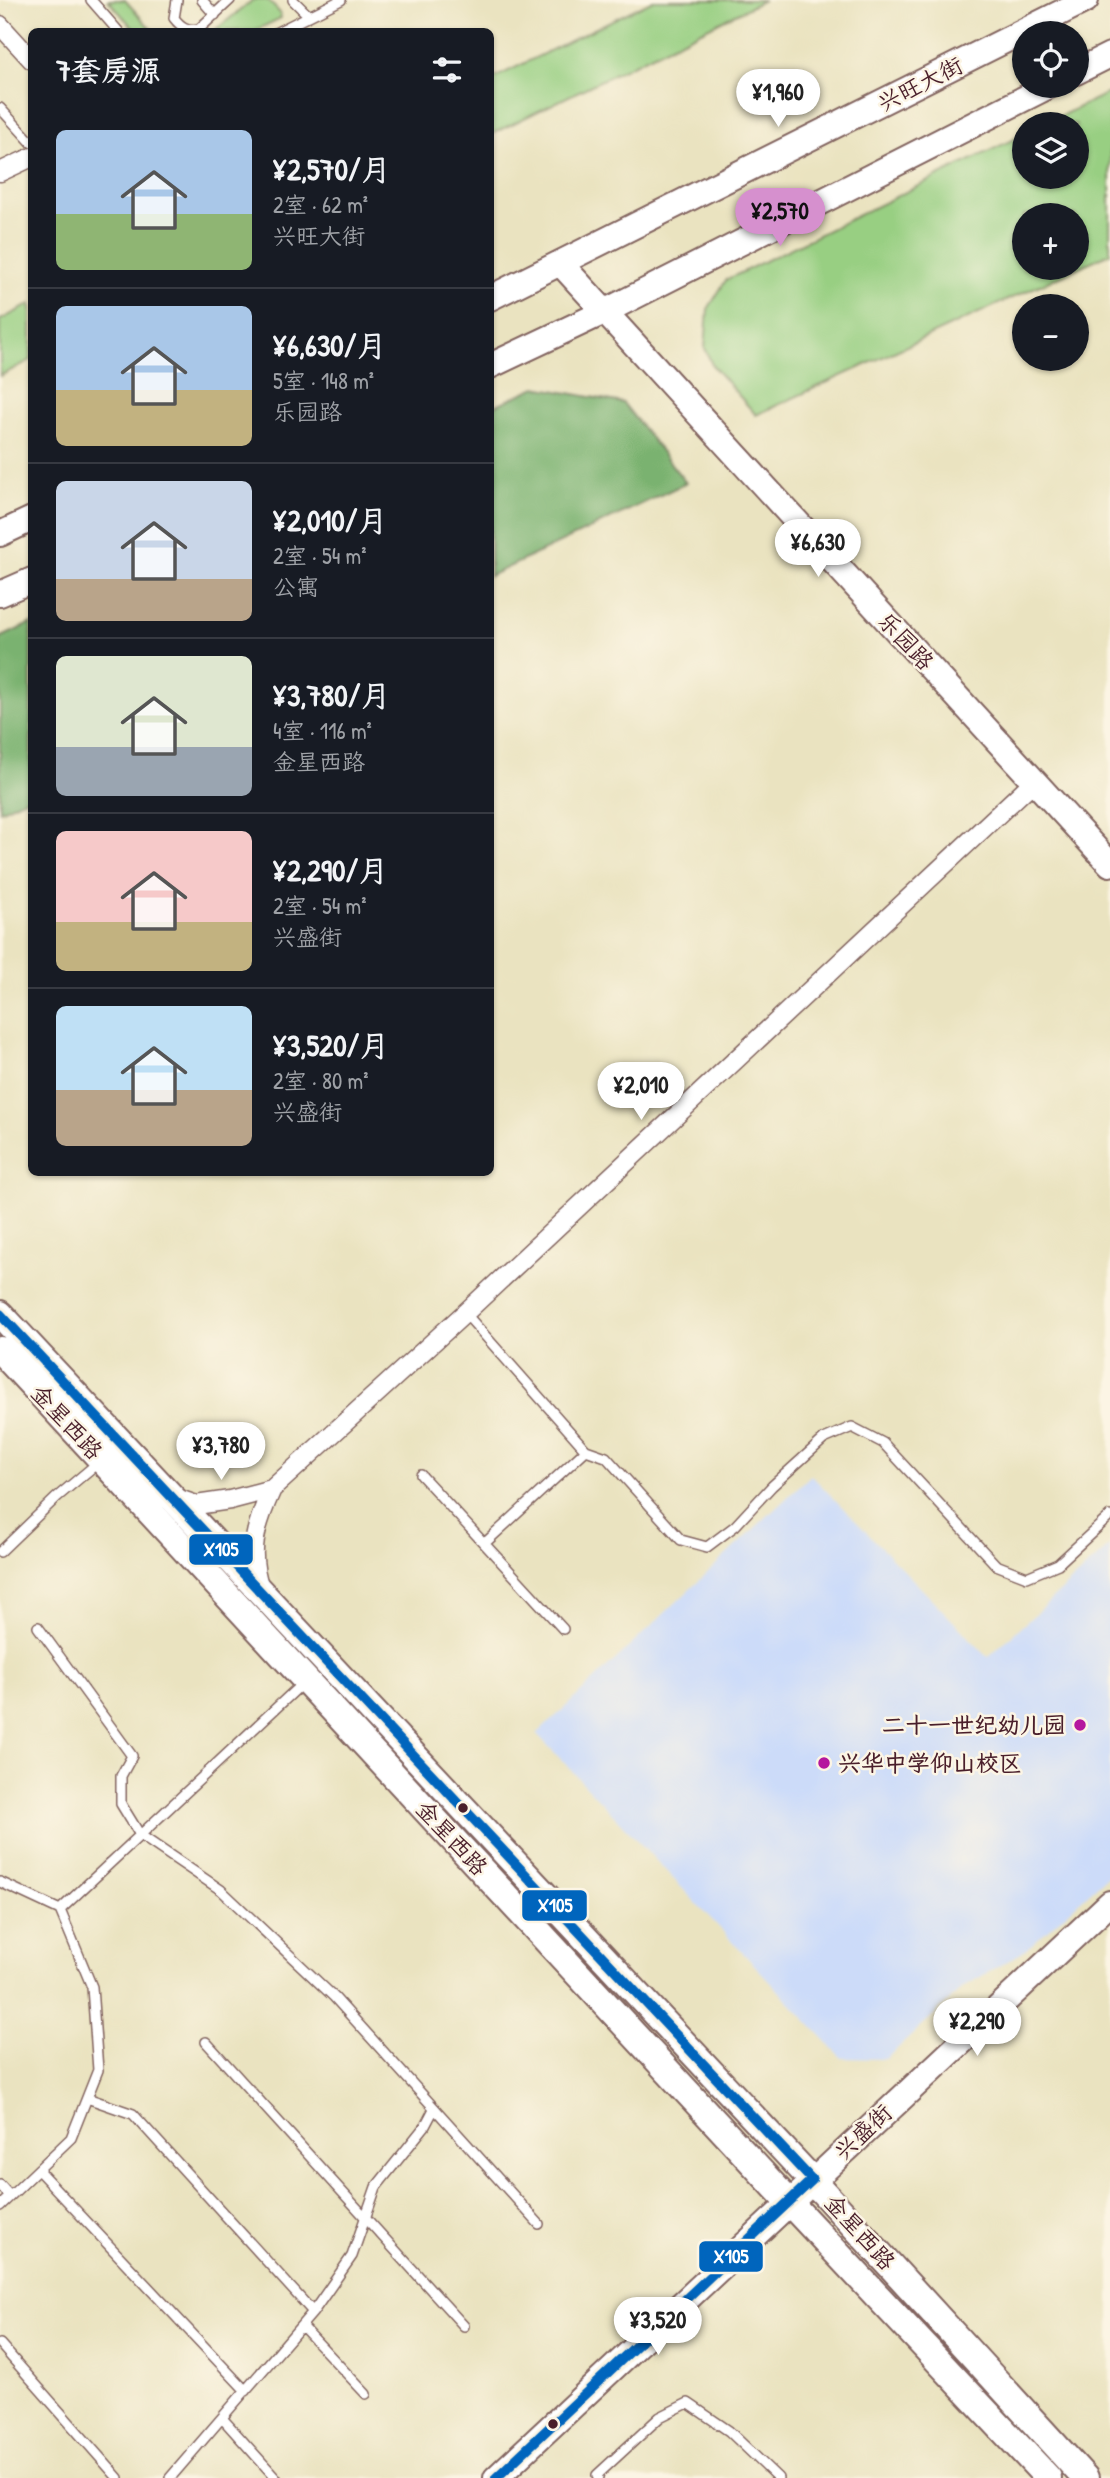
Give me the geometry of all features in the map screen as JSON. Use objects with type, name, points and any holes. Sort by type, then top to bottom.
[{"type":"main road","name":"金星西路","points":[[0,1314],[812,2180],[1085,2478]]},
{"type":"main road","name":"金星西路","points":[[0,1350],[1048,2478]]},
{"type":"street","name":"兴旺大街","points":[[494,296],[1086,0]]},
{"type":"street","points":[[0,25],[28,56]]},
{"type":"street","points":[[1089,66],[1110,55]]},
{"type":"street","points":[[494,364],[604,312],[1025,98]]},
{"type":"street","points":[[0,172],[28,159]]},
{"type":"street","name":"乐园路","points":[[561,264],[1110,863]]},
{"type":"street","points":[[0,534],[28,521]]},
{"type":"street","points":[[0,594],[28,582]]},
{"type":"street","points":[[262,1594],[254,1570],[253,1543],[260,1516],[272,1489],[465,1313],[1034,781]]},
{"type":"street","points":[[169,1495],[196,1505],[230,1500],[272,1489]]},
{"type":"street","name":"兴盛街","points":[[496,2478],[1110,1903]]},
{"type":"lane","points":[[91,0],[116,28]]},
{"type":"lane","points":[[177,0],[174,18],[184,28]]},
{"type":"lane","points":[[202,0],[215,15]]},
{"type":"lane","points":[[293,0],[309,16]]},
{"type":"lane","points":[[285,28],[341,0]]},
{"type":"lane","points":[[200,28],[228,1]]},
{"type":"lane","points":[[0,108],[28,139]]},
{"type":"lane","points":[[465,1313],[586,1450],[606,1457],[681,1540],[707,1547],[735,1526],[772,1486],[824,1438],[852,1427],[883,1443],[996,1565],[1027,1577],[1058,1563],[1110,1516]]},
{"type":"lane","points":[[485,1543],[586,1450]]},
{"type":"lane","points":[[0,1552],[57,1497],[102,1459]]},
{"type":"lane","points":[[421,1475],[563,1629]]},
{"type":"lane","points":[[38,1627],[132,1756],[121,1776],[121,1804],[140,1835],[221,1890],[334,1997],[539,2224]]},
{"type":"lane","points":[[60,1910],[306,1679]]},
{"type":"lane","points":[[0,1882],[60,1910],[92,1987],[98,2070],[71,2138],[0,2206]]},
{"type":"lane","points":[[206,2042],[464,2326]]},
{"type":"lane","points":[[87,2098],[133,2113],[313,2312]]},
{"type":"lane","points":[[170,2478],[313,2312],[352,2256],[376,2187],[425,2126],[434,2109]]},
{"type":"lane","points":[[38,2170],[246,2391]]},
{"type":"lane","points":[[0,2185],[10,2196]]},
{"type":"lane","points":[[302,2326],[366,2394]]},
{"type":"lane","points":[[0,2344],[118,2478]]},
{"type":"lane","points":[[598,2478],[597,2475],[660,2417],[688,2403],[729,2431],[778,2478]]},
{"type":"lane","points":[[222,2418],[276,2478]]},
{"type":"shaded area","name":"兴华中学仰山校区","points":[[811,1475],[988,1657],[1110,1546],[1110,1874],[1023,1952],[965,1986],[886,2059],[842,2058],[537,1734]]},
{"type":"green space","points":[[108,0],[125,0],[150,28],[133,28]]},
{"type":"green space","points":[[253,0],[268,0],[280,13],[281,18],[260,28],[218,28]]},
{"type":"green space","points":[[653,0],[764,0],[494,133],[494,78]]},
{"type":"green space","points":[[1110,92],[1110,253],[1089,263],[1089,203],[1012,203],[1012,280],[1051,280],[1020,294],[1012,294],[1012,298],[756,415],[712,365],[705,348],[708,309],[726,280],[1012,140],[1012,189],[1089,189],[1089,112],[1069,112]]},
{"type":"green space","points":[[28,306],[28,362],[0,376],[0,320]]},
{"type":"green space","points":[[536,387],[623,403],[686,483],[494,574],[494,406]]},
{"type":"green space","points":[[28,624],[28,797],[0,811],[0,638]]},
{"type":"transit line","name":"X105","points":[[0,1314],[812,2180],[496,2478]]},
{"type":"place","name":"二十一世纪幼儿园","points":[[1080,1725]]},
{"type":"place","name":"兴华中学仰山校区","points":[[824,1763]]}]
